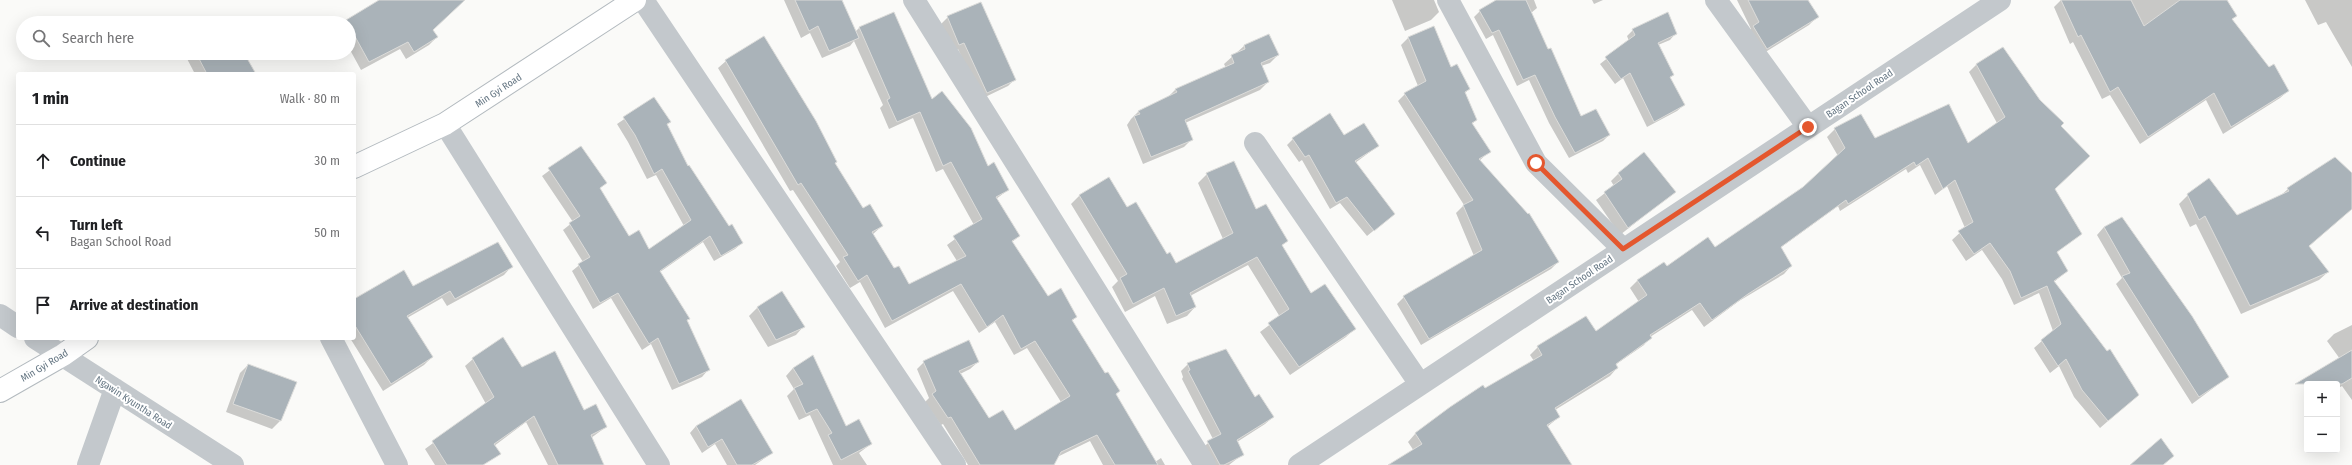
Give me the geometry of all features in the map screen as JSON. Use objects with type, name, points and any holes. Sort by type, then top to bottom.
[{"type":"main road","name":"Min Gyi Road","points":[[356,166],[445,124],[635,0]]},
{"type":"main road","name":"Min Gyi Road","points":[[0,391],[62,355],[84,340]]},
{"type":"street","points":[[643,0],[955,465]]},
{"type":"street","points":[[914,0],[1205,465]]},
{"type":"street","points":[[1448,0],[1536,163],[1623,249]]},
{"type":"street","points":[[1716,0],[1808,127]]},
{"type":"street","name":"Bagan School Road","points":[[1299,465],[1997,1]]},
{"type":"street","points":[[445,124],[660,465]]},
{"type":"street","points":[[1255,143],[1420,384]]},
{"type":"street","points":[[0,315],[16,326]]},
{"type":"street","name":"Ngawin Kyuntha Road","points":[[38,340],[233,465]]},
{"type":"street","points":[[332,340],[397,465]]},
{"type":"street","points":[[88,465],[115,390]]},
{"type":"building","points":[[379,0],[465,0],[433,30],[438,37],[414,52],[408,42],[369,62],[356,38],[356,16],[353,16]]},
{"type":"building","points":[[795,0],[842,0],[859,38],[829,51],[818,26],[809,31]]},
{"type":"building","points":[[1496,0],[1526,0],[1548,49],[1551,48],[1581,116],[1596,109],[1610,135],[1575,153],[1555,117],[1535,75],[1523,80],[1499,30],[1492,33],[1479,10]]},
{"type":"building","points":[[1748,0],[1808,0],[1819,17],[1767,49],[1753,26],[1759,22]]},
{"type":"building","points":[[2061,0],[2131,0],[2144,26],[2180,0],[2227,0],[2237,16],[2232,19],[2269,67],[2274,64],[2289,91],[2231,127],[2214,93],[2148,137],[2118,87],[2110,92],[2081,35],[2078,37]]},
{"type":"building","points":[[981,2],[1016,80],[987,93],[964,43],[959,45],[947,16]]},
{"type":"building","points":[[894,12],[932,99],[942,91],[971,128],[988,166],[994,162],[1009,190],[996,197],[1020,236],[1012,241],[1048,296],[1061,288],[1077,317],[1072,320],[1105,373],[1108,372],[1120,391],[1116,394],[1158,465],[1115,465],[1097,435],[1061,452],[1054,465],[980,465],[951,417],[948,418],[932,394],[936,391],[923,361],[969,340],[979,362],[959,371],[989,418],[1003,410],[1015,430],[1070,396],[1035,341],[1021,349],[1003,315],[987,327],[961,284],[892,321],[867,275],[858,281],[843,257],[848,255],[801,183],[798,185],[725,60],[764,36],[816,121],[837,162],[835,163],[863,208],[870,204],[883,226],[872,232],[894,268],[899,266],[909,284],[966,256],[953,236],[982,219],[951,162],[943,166],[920,112],[897,122],[887,100],[890,98],[859,27]]},
{"type":"building","points":[[1668,12],[1677,34],[1658,43],[1674,75],[1670,77],[1685,105],[1654,122],[1630,73],[1621,79],[1605,57],[1635,35],[1632,29]]},
{"type":"building","points":[[1434,26],[1451,67],[1457,64],[1470,89],[1465,92],[1477,120],[1472,123],[1491,152],[1479,159],[1528,214],[1529,213],[1559,262],[1429,339],[1403,296],[1482,250],[1463,205],[1473,200],[1404,93],[1426,81],[1408,37]]},
{"type":"building","points":[[1269,34],[1279,55],[1261,63],[1269,82],[1185,120],[1193,140],[1151,157],[1134,116],[1140,114],[1138,111],[1177,92],[1175,89],[1234,63],[1231,55],[1245,49],[1244,45]]},
{"type":"building","points":[[2003,47],[2040,100],[2064,123],[2061,126],[2090,156],[2055,189],[2082,234],[2057,252],[2068,271],[2054,281],[2107,351],[2110,349],[2139,395],[2108,421],[2082,390],[2066,359],[2058,366],[2041,340],[2061,324],[2047,286],[2021,298],[2010,271],[1990,243],[1974,254],[1958,231],[1973,222],[1955,180],[1943,189],[1928,158],[1916,166],[1914,162],[1848,204],[1846,200],[1781,247],[1792,266],[1748,294],[1712,320],[1700,303],[1650,335],[1652,338],[1616,364],[1618,368],[1555,408],[1560,417],[1547,425],[1572,465],[1388,465],[1422,444],[1415,433],[1450,407],[1483,385],[1485,388],[1542,355],[1537,346],[1586,316],[1596,331],[1647,295],[1637,280],[1664,262],[1667,266],[1708,237],[1715,247],[1803,187],[1845,148],[1834,128],[1861,114],[1875,138],[1949,104],[1968,143],[2005,117],[1976,64]]},
{"type":"building","points":[[200,60],[248,60],[255,72],[206,72]]},
{"type":"building","points":[[654,97],[671,122],[667,124],[688,166],[689,165],[729,226],[732,224],[743,243],[721,256],[710,236],[660,271],[690,319],[687,320],[710,370],[679,384],[658,338],[649,344],[618,293],[600,303],[578,264],[590,257],[569,223],[580,216],[548,168],[581,146],[607,183],[600,188],[629,236],[639,230],[649,249],[691,220],[662,169],[654,174],[635,135],[623,117]]},
{"type":"building","points":[[1330,113],[1344,135],[1364,123],[1379,146],[1355,161],[1395,214],[1374,231],[1347,197],[1336,203],[1309,155],[1305,157],[1292,138]]},
{"type":"building","points":[[1644,152],[1676,192],[1628,228],[1604,192],[1622,179],[1618,173]]},
{"type":"building","points":[[2335,157],[2352,173],[2352,209],[2309,246],[2329,272],[2250,306],[2205,216],[2199,220],[2187,194],[2209,178],[2237,215],[2289,191],[2287,188]]},
{"type":"building","points":[[1234,161],[1256,209],[1266,204],[1288,241],[1282,245],[1311,293],[1325,284],[1356,329],[1299,367],[1268,323],[1289,309],[1257,257],[1190,293],[1196,307],[1176,316],[1164,288],[1133,304],[1120,278],[1127,274],[1079,195],[1109,177],[1127,207],[1136,202],[1167,254],[1170,252],[1176,263],[1233,233],[1206,173]]},
{"type":"building","points":[[2122,217],[2192,316],[2229,377],[2199,397],[2122,276],[2130,273],[2104,227]]},
{"type":"building","points":[[498,242],[513,267],[455,299],[450,291],[407,316],[433,357],[391,384],[356,327],[356,298],[404,270],[413,286]]},
{"type":"building","points":[[782,291],[805,327],[776,340],[757,307]]},
{"type":"building","points":[[503,337],[522,367],[555,351],[584,410],[596,404],[607,427],[591,435],[604,465],[558,465],[534,416],[494,444],[501,454],[483,465],[447,465],[432,441],[494,397],[472,358]]},
{"type":"building","points":[[1226,349],[1255,397],[1259,394],[1274,417],[1237,440],[1244,455],[1224,465],[1220,465],[1207,441],[1221,434],[1188,371],[1190,370],[1187,363]]},
{"type":"building","points":[[2352,350],[2352,378],[2342,384],[2340,384],[2340,381],[2304,381],[2304,384],[2295,384]]},
{"type":"building","points":[[813,355],[846,426],[859,419],[872,444],[841,460],[828,435],[832,433],[817,409],[806,414],[794,388],[803,384],[793,368]]},
{"type":"building","points":[[248,364],[297,382],[281,421],[233,404]]},
{"type":"building","points":[[741,399],[773,453],[752,465],[737,465],[722,439],[708,447],[696,426]]},
{"type":"building","points":[[2161,438],[2174,456],[2163,465],[2130,465]]},
{"type":"route","points":[[1536,163],[1623,249],[1808,127]]}]
